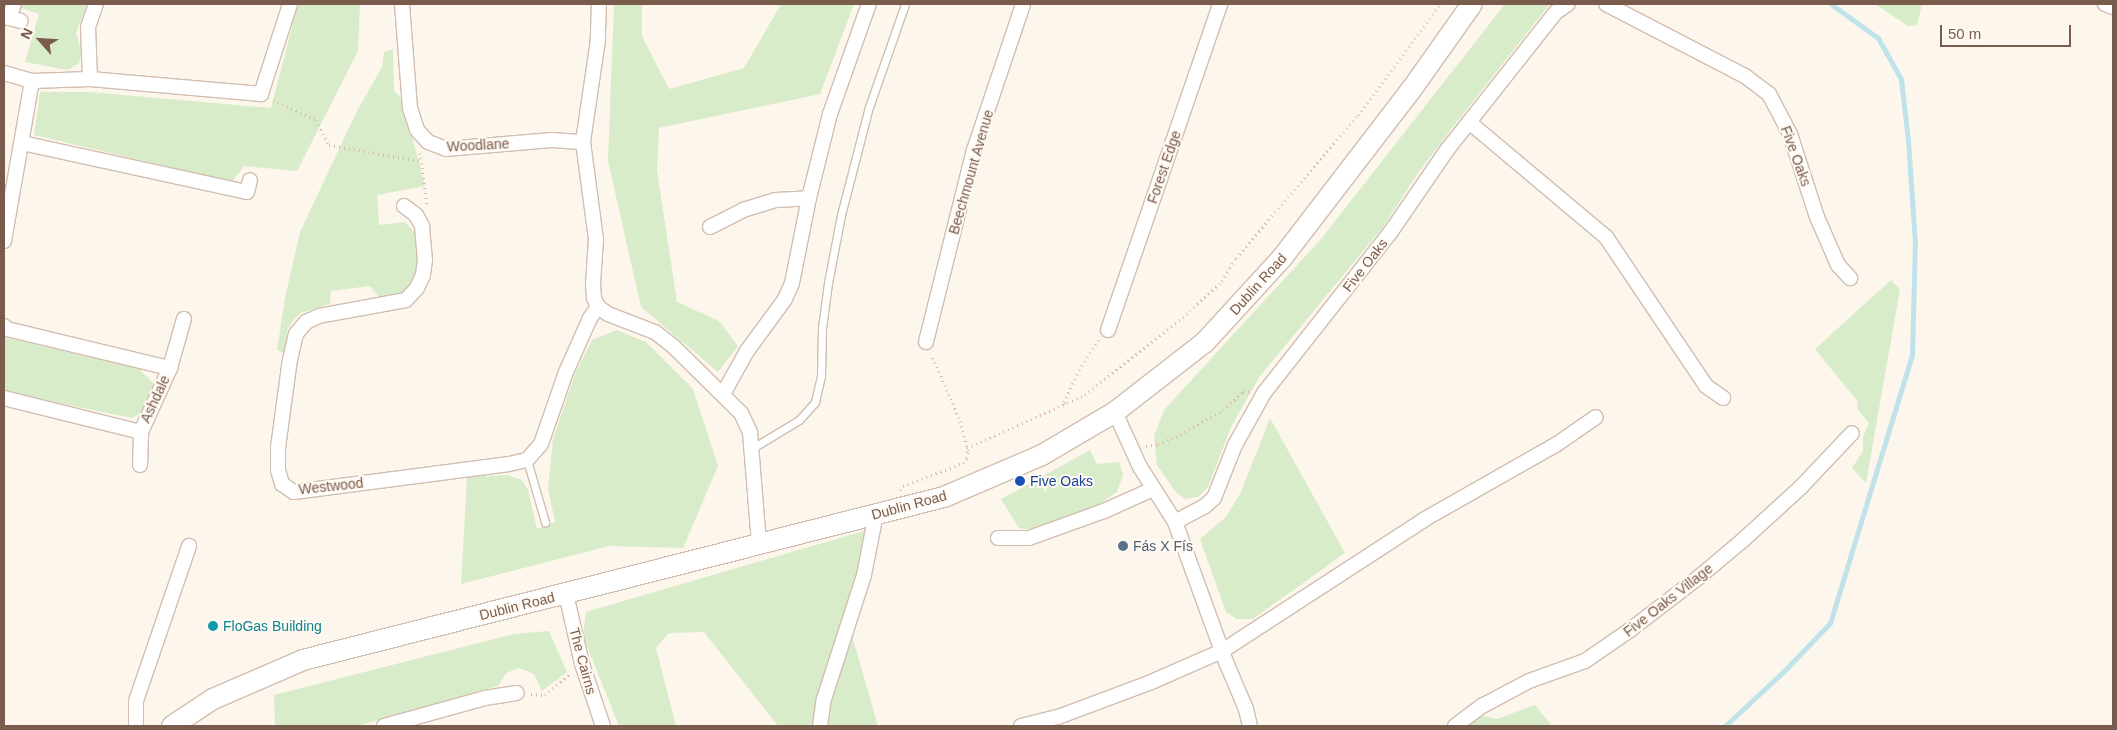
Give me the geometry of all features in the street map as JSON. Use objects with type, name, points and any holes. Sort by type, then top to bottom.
[{"type":"main road","name":"Dublin Road","points":[[172,726],[213,699],[303,660],[954,493],[1042,455],[1115,412],[1205,342],[1282,258],[1410,90],[1472,4]]},
{"type":"street","points":[[14,4],[9,18],[21,21]]},
{"type":"street","points":[[90,79],[88,27],[96,4]]},
{"type":"street","points":[[4,74],[32,81],[90,79],[261,94],[290,4]]},
{"type":"street","points":[[402,4],[410,108],[416,130]]},
{"type":"street","points":[[599,4],[598,40],[583,142],[596,239],[594,298],[598,307],[608,314],[655,332],[674,346],[741,413],[750,432],[759,544]]},
{"type":"street","points":[[723,394],[747,351],[788,291],[830,114],[869,4]]},
{"type":"street","name":"Beechmount Avenue","points":[[926,342],[974,150],[1023,4]]},
{"type":"street","name":"Forest Edge","points":[[1108,330],[1220,4]]},
{"type":"street","name":"Five Oaks","points":[[1175,522],[1205,506],[1214,498],[1235,445],[1264,393],[1390,233],[1469,122],[1556,12],[1568,4]]},
{"type":"street","name":"Five Oaks","points":[[1606,4],[1745,76],[1769,94],[1790,134],[1817,217],[1838,264],[1850,278]]},
{"type":"street","points":[[2105,4],[2113,7]]},
{"type":"street","points":[[4,236],[32,81]]},
{"type":"street","points":[[1469,122],[1606,237],[1706,386],[1723,398]]},
{"type":"street","name":"Woodlane","points":[[416,130],[428,142],[446,149],[552,140],[583,142]]},
{"type":"street","points":[[22,143],[247,192],[250,180]]},
{"type":"street","points":[[710,227],[743,210],[776,200],[809,198]]},
{"type":"street","points":[[404,206],[416,215]]},
{"type":"street","name":"Westwood","points":[[416,215],[422,226],[425,260],[423,274],[417,288],[406,300],[320,316],[306,322],[296,334],[290,359],[278,448],[278,470],[282,484],[294,492],[509,464],[527,460]]},
{"type":"street","points":[[527,460],[541,444],[566,372],[590,318],[598,307]]},
{"type":"street","points":[[170,368],[184,319]]},
{"type":"street","name":"Ashdale","points":[[4,326],[7,329],[170,368],[140,432],[4,398]]},
{"type":"street","points":[[1115,412],[1134,448],[1140,467],[1175,522],[1246,709],[1250,726]]},
{"type":"street","points":[[1021,726],[1058,717],[1149,683],[1222,650],[1425,519],[1558,444],[1596,417]]},
{"type":"street","points":[[140,432],[140,465]]},
{"type":"street","name":"Five Oaks Village","points":[[1455,726],[1482,706],[1529,681],[1585,660],[1630,630],[1699,577],[1743,540],[1800,487],[1852,433]]},
{"type":"street","points":[[998,538],[1029,538],[1104,511],[1153,489]]},
{"type":"street","points":[[820,726],[824,699],[864,575],[876,514]]},
{"type":"street","points":[[136,726],[136,701],[189,546]]},
{"type":"street","name":"The Cairns","points":[[566,594],[582,664],[603,726]]},
{"type":"street","points":[[384,726],[485,698],[517,693]]},
{"type":"lane","points":[[751,449],[799,420],[815,402],[821,376],[822,328],[828,283],[841,215],[869,107],[905,4]]},
{"type":"lane","points":[[527,460],[545,522]]},
{"type":"path","points":[[967,448],[1085,395],[1190,311],[1222,281],[1236,258],[1358,115],[1440,4]]},
{"type":"path","points":[[261,94],[316,120],[329,145],[421,161]]},
{"type":"path","points":[[416,130],[428,208],[416,215]]},
{"type":"path","points":[[1065,404],[1064,402],[1079,370],[1095,343],[1108,330]]},
{"type":"path","points":[[904,506],[899,491],[903,486],[963,463],[967,458],[967,448],[959,418],[926,342]]},
{"type":"path","points":[[1134,448],[1158,444],[1176,437],[1223,410],[1243,392],[1252,390],[1264,393]]},
{"type":"path","points":[[517,693],[545,694],[582,664]]},
{"type":"green space","points":[[22,4],[87,4],[76,33],[82,53],[79,63],[68,70],[25,62],[39,14],[21,8]]},
{"type":"green space","points":[[298,4],[360,4],[358,51],[297,171],[244,166],[232,182],[34,135],[40,92],[90,92],[271,108]]},
{"type":"green space","points":[[614,4],[642,4],[642,36],[669,89],[744,68],[781,4],[854,4],[820,94],[659,128],[657,170],[677,302],[719,321],[738,346],[718,372],[641,307],[608,161]]},
{"type":"green space","points":[[1505,4],[1550,4],[1418,173],[1383,227],[1260,376],[1231,427],[1208,487],[1198,497],[1185,499],[1175,491],[1157,465],[1154,436],[1164,410],[1321,239]]},
{"type":"green space","points":[[1875,4],[1922,4],[1917,25],[1908,26]]},
{"type":"green space","points":[[393,49],[394,91],[402,98],[425,186],[377,195],[379,225],[405,222],[415,233],[419,265],[404,294],[380,298],[370,286],[331,291],[330,304],[301,313],[295,318],[288,328],[284,353],[277,350],[285,298],[300,232],[356,113],[382,67],[384,52]]},
{"type":"green space","points":[[1891,280],[1900,289],[1866,483],[1852,468],[1863,451],[1863,437],[1869,423],[1857,409],[1858,402],[1815,349]]},
{"type":"green space","points":[[617,330],[646,342],[693,389],[718,466],[683,548],[609,546],[461,584],[467,477],[507,475],[522,480],[528,490],[537,529],[555,522],[548,489],[553,439],[575,374],[592,340]]},
{"type":"green space","points":[[4,337],[139,369],[154,384],[144,411],[132,418],[4,392]]},
{"type":"green space","points":[[1270,418],[1345,553],[1253,619],[1237,619],[1226,612],[1200,539],[1226,517],[1241,492]]},
{"type":"green space","points":[[1090,450],[1097,464],[1119,462],[1123,475],[1117,492],[1100,504],[1031,530],[1019,528],[1001,499]]},
{"type":"green space","points":[[874,528],[853,639],[878,726],[778,726],[704,632],[669,633],[656,648],[676,726],[619,726],[583,636],[586,612]]},
{"type":"green space","points":[[549,631],[567,672],[542,691],[534,674],[519,668],[506,673],[498,686],[357,726],[275,726],[274,695],[514,634]]},
{"type":"green space","points":[[1535,705],[1552,726],[1466,726],[1480,715],[1497,719]]},
{"type":"waterway","points":[[1725,726],[1783,672],[1830,623],[1912,355],[1915,243],[1908,141],[1901,79],[1878,38],[1831,4]]},
{"type":"place","name":"Five Oaks","points":[[1020,481]]},
{"type":"place","name":"Fás X Fís","points":[[1123,546]]},
{"type":"place","name":"FloGas Building","points":[[213,626]]}]
